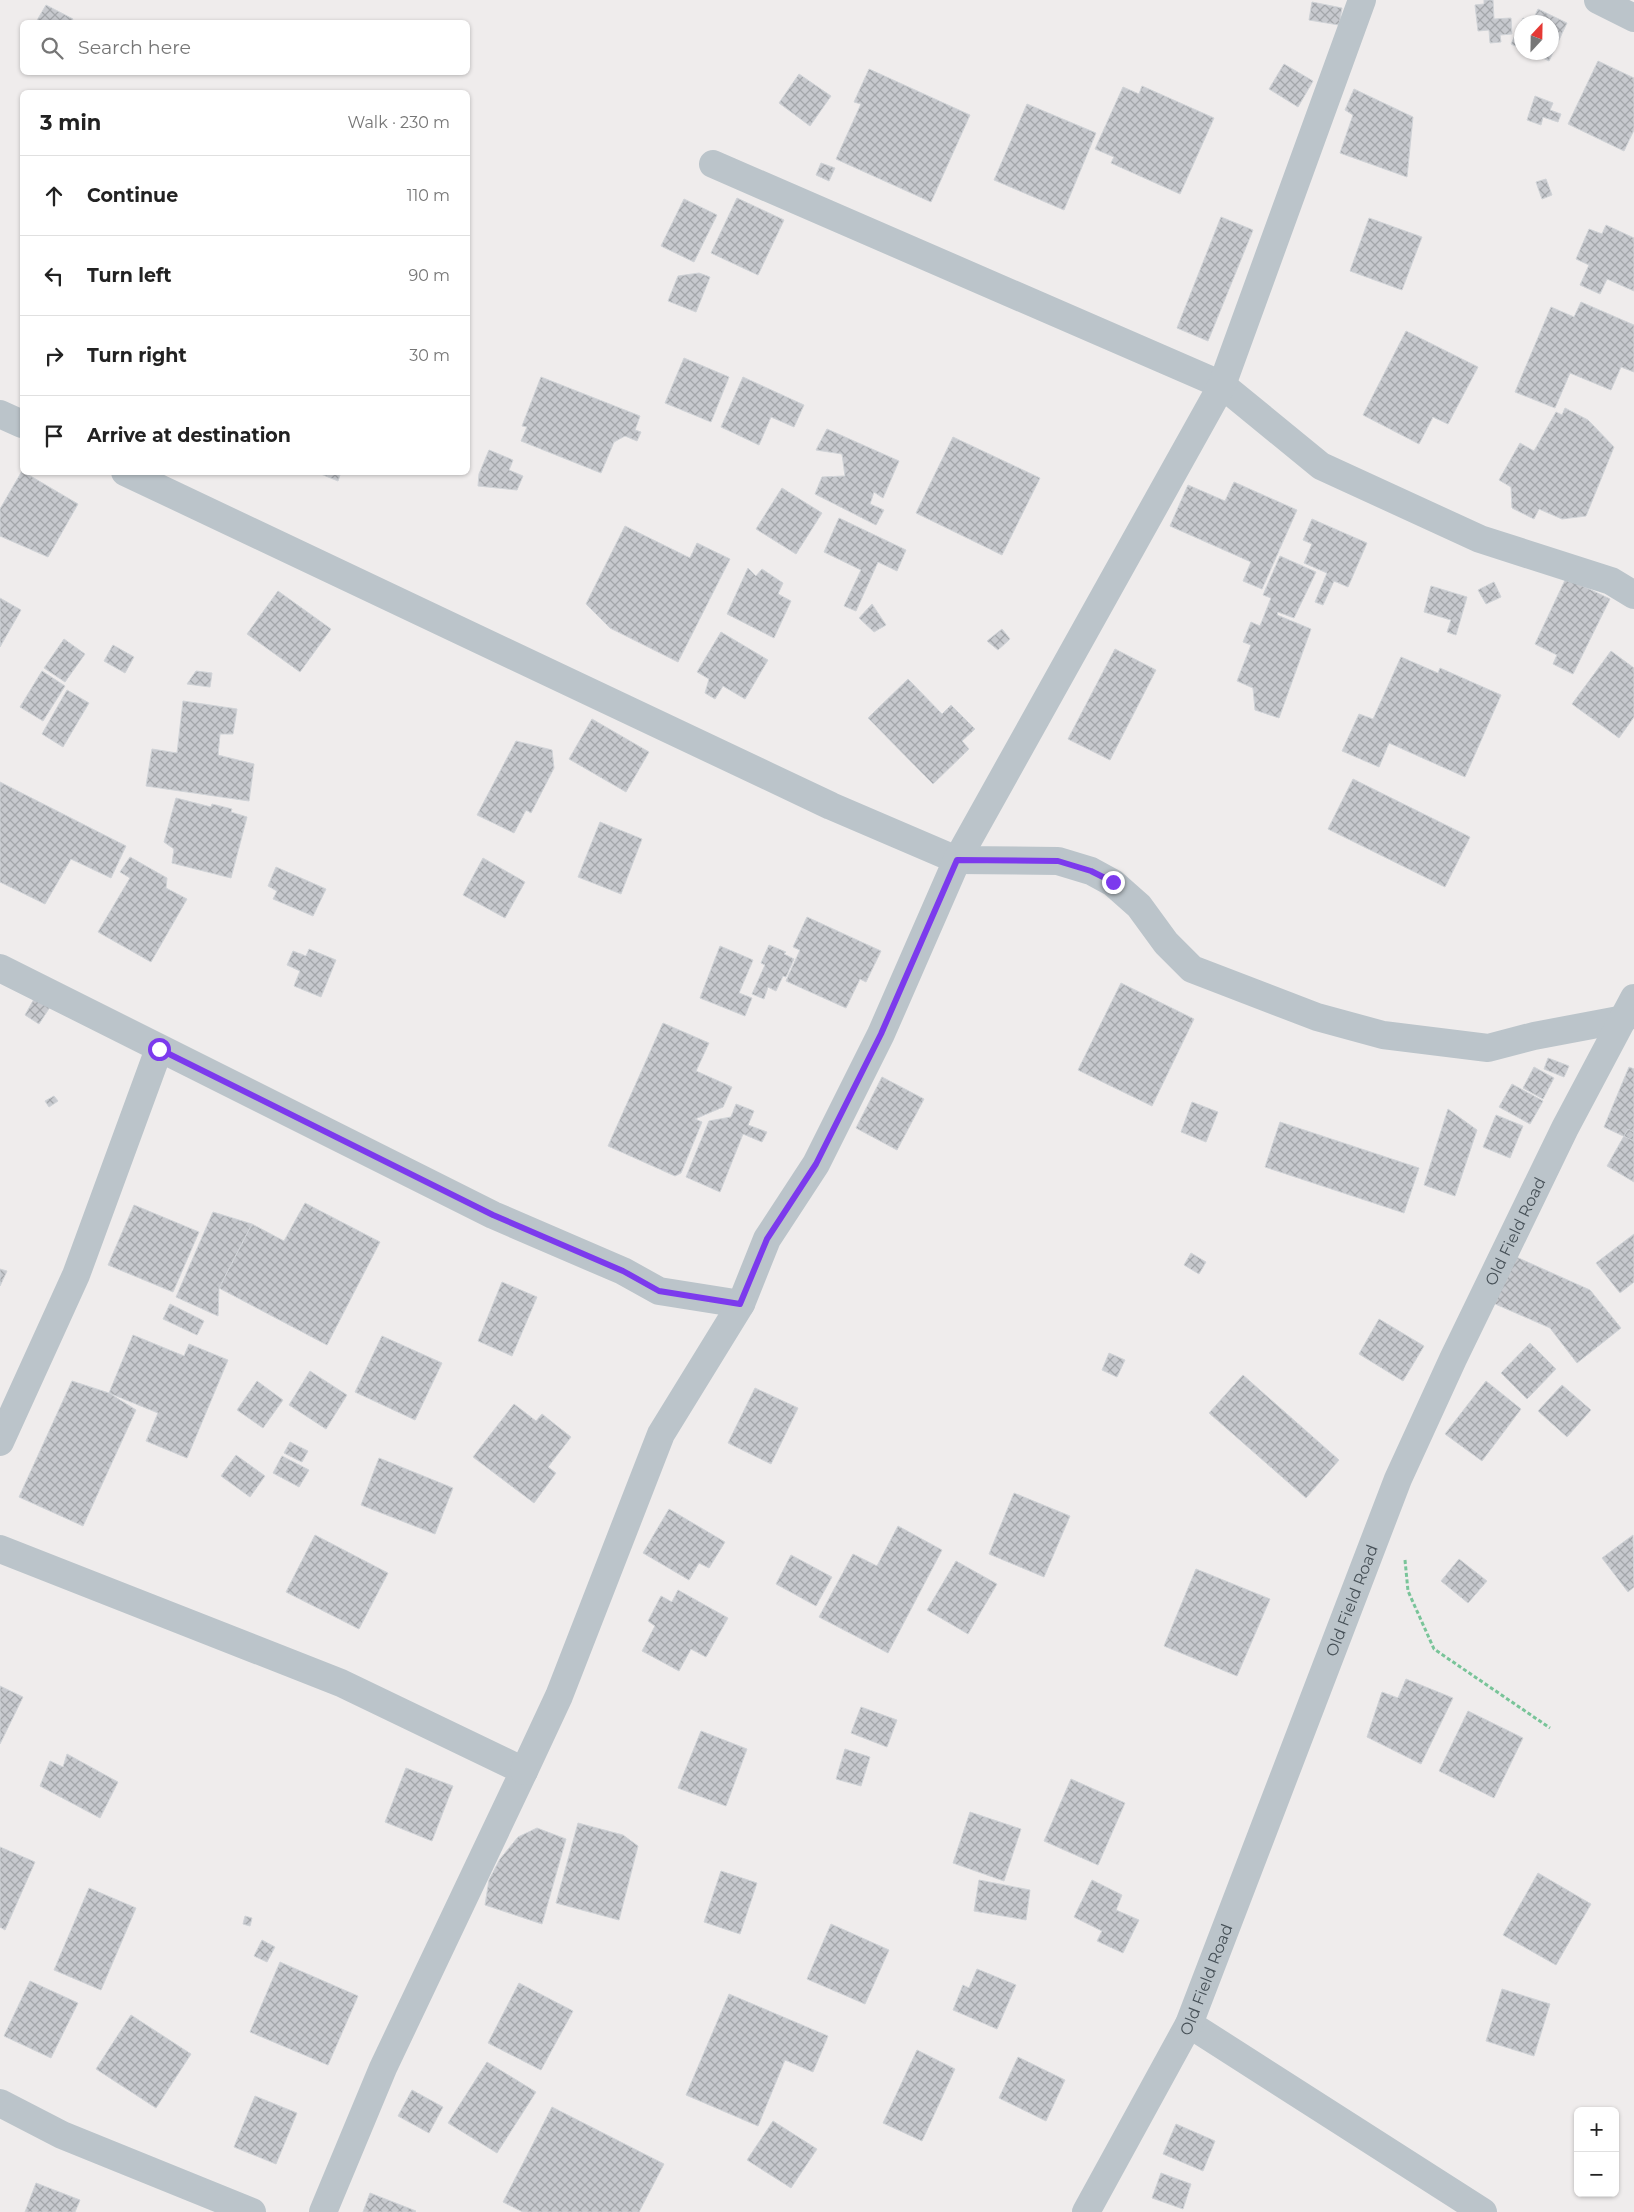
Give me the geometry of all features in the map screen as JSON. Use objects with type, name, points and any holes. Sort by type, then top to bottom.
[{"type":"street","points":[[323,2212],[383,2068],[560,1696],[661,1434],[740,1304],[767,1239],[816,1164],[881,1034],[957,860],[1222,385],[1362,0]]},
{"type":"street","points":[[1598,0],[1634,18]]},
{"type":"street","points":[[713,164],[1222,385],[1321,466],[1480,538],[1611,581],[1634,595]]},
{"type":"street","points":[[0,414],[20,423]]},
{"type":"street","points":[[131,475],[831,806],[957,860],[1058,861],[1091,871],[1113,882],[1139,906],[1166,943],[1192,969],[1317,1017],[1383,1035],[1488,1048],[1629,1008]]},
{"type":"street","points":[[0,968],[493,1215],[623,1271],[659,1291],[740,1304]]},
{"type":"street","name":"Old Field Road","points":[[1086,2212],[1189,2024],[1398,1479],[1453,1359],[1561,1136],[1629,1008]]},
{"type":"street","points":[[0,1442],[76,1275],[159,1049]]},
{"type":"street","points":[[0,1550],[341,1683],[524,1771]]},
{"type":"street","points":[[1189,2024],[1483,2212]]},
{"type":"street","points":[[0,2103],[62,2135],[252,2212]]},
{"type":"path","points":[[1404,1554],[1408,1591],[1434,1650],[1550,1728]]},
{"type":"building","points":[[1484,0],[1493,0],[1494,19],[1511,18],[1512,34],[1500,35],[1501,42],[1490,43],[1489,30],[1478,31],[1475,5],[1484,4]]},
{"type":"building","points":[[1312,2],[1342,8],[1339,25],[1309,20]]},
{"type":"building","points":[[46,5],[73,19],[72,20],[37,20]]},
{"type":"building","points":[[1538,9],[1550,15],[1535,15]]},
{"type":"building","points":[[1559,19],[1567,23],[1559,40]]},
{"type":"building","points":[[1598,61],[1634,78],[1634,130],[1624,151],[1568,124]]},
{"type":"building","points":[[1284,64],[1313,81],[1298,107],[1269,89]]},
{"type":"building","points":[[869,69],[970,115],[931,202],[836,159],[861,104],[854,102]]},
{"type":"building","points":[[799,74],[831,96],[810,126],[779,103]]},
{"type":"building","points":[[1142,86],[1214,118],[1180,194],[1111,163],[1114,157],[1095,149],[1123,87],[1139,94]]},
{"type":"building","points":[[1354,89],[1413,117],[1407,177],[1340,153],[1353,115],[1345,110]]},
{"type":"building","points":[[1535,96],[1553,103],[1550,110],[1561,114],[1558,122],[1543,117],[1541,125],[1527,120]]},
{"type":"building","points":[[1027,104],[1096,133],[1064,210],[994,180]]},
{"type":"building","points":[[821,163],[835,168],[829,181],[816,175]]},
{"type":"building","points":[[1546,179],[1552,195],[1542,199],[1536,182]]},
{"type":"building","points":[[737,198],[784,220],[758,275],[711,253]]},
{"type":"building","points":[[684,199],[717,215],[694,262],[661,246]]},
{"type":"building","points":[[1221,217],[1253,230],[1208,341],[1177,328]]},
{"type":"building","points":[[1369,218],[1422,237],[1402,290],[1350,271]]},
{"type":"building","points":[[1606,225],[1634,238],[1634,291],[1607,279],[1600,294],[1580,285],[1589,265],[1576,259],[1589,229],[1602,234]]},
{"type":"building","points":[[699,273],[710,277],[696,312],[668,301],[678,276]]},
{"type":"building","points":[[1581,302],[1634,325],[1634,372],[1621,367],[1611,390],[1570,373],[1555,408],[1515,392],[1551,307],[1574,317]]},
{"type":"building","points":[[1406,331],[1478,367],[1448,424],[1433,417],[1419,444],[1363,415]]},
{"type":"building","points":[[684,358],[729,377],[711,422],[665,403]]},
{"type":"building","points":[[541,377],[640,416],[635,430],[641,432],[637,441],[625,436],[614,442],[601,473],[521,441],[527,427],[522,426]]},
{"type":"building","points":[[743,377],[804,405],[794,427],[771,417],[759,445],[721,427]]},
{"type":"building","points":[[1565,408],[1588,420],[1614,447],[1586,516],[1562,519],[1539,509],[1534,519],[1512,508],[1511,487],[1499,480],[1520,443],[1534,451],[1556,412],[1562,415]]},
{"type":"building","points":[[827,429],[899,461],[883,498],[874,492],[870,504],[884,510],[876,525],[815,494],[822,477],[845,476],[842,454],[816,450]]},
{"type":"building","points":[[953,437],[1040,478],[1002,555],[916,513]]},
{"type":"building","points":[[489,450],[513,460],[509,470],[523,476],[517,490],[478,486],[479,474]]},
{"type":"building","points":[[20,474],[29,475],[78,504],[48,557],[0,536],[0,509]]},
{"type":"building","points":[[323,475],[340,475],[338,481]]},
{"type":"building","points":[[1234,482],[1297,510],[1262,589],[1243,581],[1251,562],[1170,526],[1188,485],[1225,501]]},
{"type":"building","points":[[782,488],[822,513],[796,554],[756,529]]},
{"type":"building","points":[[839,518],[906,550],[897,571],[878,562],[856,611],[844,606],[861,570],[824,552]]},
{"type":"building","points":[[1312,519],[1367,543],[1348,587],[1334,581],[1323,605],[1315,602],[1327,573],[1304,563],[1312,544],[1303,540]]},
{"type":"building","points":[[625,526],[690,558],[697,543],[730,559],[678,662],[610,628],[586,604]]},
{"type":"building","points":[[1280,556],[1316,572],[1294,618],[1278,612],[1277,615],[1311,629],[1279,718],[1255,710],[1253,688],[1237,681],[1251,645],[1243,642],[1251,622],[1260,626],[1271,598],[1263,595]]},
{"type":"building","points":[[748,568],[756,576],[762,569],[783,583],[778,594],[791,601],[774,638],[727,614]]},
{"type":"building","points":[[1566,578],[1610,599],[1573,674],[1553,664],[1557,655],[1535,644]]},
{"type":"building","points":[[1494,582],[1501,597],[1486,604],[1478,590]]},
{"type":"building","points":[[1431,586],[1467,597],[1456,635],[1447,632],[1451,620],[1424,612]]},
{"type":"building","points":[[278,591],[331,629],[300,672],[247,634]]},
{"type":"building","points":[[0,598],[21,610],[0,647]]},
{"type":"building","points":[[872,604],[886,625],[874,632],[859,618]]},
{"type":"building","points":[[1002,629],[1010,639],[998,650],[987,641]]},
{"type":"building","points":[[721,632],[768,660],[745,699],[723,686],[715,699],[705,693],[709,679],[697,672]]},
{"type":"building","points":[[64,639],[85,654],[65,682],[44,668]]},
{"type":"building","points":[[113,645],[134,657],[125,673],[104,661]]},
{"type":"building","points":[[1115,649],[1156,670],[1110,760],[1068,739]]},
{"type":"building","points":[[1611,651],[1634,668],[1634,717],[1619,738],[1572,704]]},
{"type":"building","points":[[1401,657],[1438,673],[1440,668],[1501,695],[1465,777],[1389,743],[1379,767],[1342,751],[1359,714],[1373,719]]},
{"type":"building","points":[[42,671],[65,686],[43,721],[20,707]]},
{"type":"building","points":[[196,671],[212,673],[210,687],[187,684]]},
{"type":"building","points":[[908,679],[942,714],[951,705],[975,729],[962,741],[969,749],[933,784],[868,718]]},
{"type":"building","points":[[67,690],[89,703],[63,747],[42,734]]},
{"type":"building","points":[[183,701],[237,709],[233,734],[220,734],[218,755],[254,764],[249,801],[146,786],[152,749],[177,753]]},
{"type":"building","points":[[592,719],[649,752],[626,792],[569,759]]},
{"type":"building","points":[[516,741],[552,750],[554,768],[531,813],[526,810],[514,833],[477,815]]},
{"type":"building","points":[[1353,779],[1470,837],[1445,887],[1328,829]]},
{"type":"building","points":[[0,782],[126,846],[111,878],[71,859],[45,904],[0,882]]},
{"type":"building","points":[[176,798],[211,807],[212,804],[232,809],[231,812],[247,817],[231,878],[172,863],[174,849],[164,842]]},
{"type":"building","points":[[600,822],[642,839],[621,894],[578,877]]},
{"type":"building","points":[[130,857],[167,878],[166,888],[187,899],[151,962],[98,932],[130,878],[120,872]]},
{"type":"building","points":[[483,858],[525,882],[505,918],[463,895]]},
{"type":"building","points":[[276,867],[326,889],[313,916],[273,899],[277,891],[268,886]]},
{"type":"building","points":[[807,917],[881,951],[866,982],[860,979],[846,1008],[786,981],[800,950],[793,947]]},
{"type":"building","points":[[769,945],[786,952],[784,954],[794,959],[786,977],[783,976],[776,991],[768,987],[764,999],[752,994],[765,965],[761,963]]},
{"type":"building","points":[[720,946],[753,960],[739,993],[752,998],[745,1016],[700,998]]},
{"type":"building","points":[[309,949],[336,960],[321,997],[294,986],[300,971],[287,965],[293,951],[306,956]]},
{"type":"building","points":[[1121,983],[1194,1019],[1152,1106],[1078,1070]]},
{"type":"building","points":[[34,999],[50,1007],[39,1024],[25,1015]]},
{"type":"building","points":[[663,1023],[709,1043],[696,1071],[732,1087],[723,1107],[695,1119],[702,1122],[681,1173],[675,1176],[608,1146]]},
{"type":"building","points":[[1548,1058],[1569,1066],[1564,1077],[1544,1069]]},
{"type":"building","points":[[1534,1067],[1554,1078],[1543,1099],[1523,1088]]},
{"type":"building","points":[[1629,1067],[1634,1069],[1634,1141],[1604,1127]]},
{"type":"building","points":[[882,1077],[924,1099],[897,1150],[856,1128]]},
{"type":"building","points":[[1512,1084],[1543,1101],[1530,1124],[1499,1107]]},
{"type":"building","points":[[54,1096],[58,1101],[49,1107],[45,1101]]},
{"type":"building","points":[[1192,1102],[1218,1112],[1206,1142],[1181,1132]]},
{"type":"building","points":[[736,1104],[754,1111],[748,1125],[767,1132],[762,1142],[743,1134],[720,1192],[686,1177],[709,1121],[731,1117]]},
{"type":"building","points":[[1448,1109],[1477,1130],[1455,1196],[1424,1185]]},
{"type":"building","points":[[1496,1115],[1523,1126],[1510,1158],[1483,1147]]},
{"type":"building","points":[[1280,1122],[1419,1168],[1404,1213],[1265,1167]]},
{"type":"building","points":[[1628,1129],[1634,1132],[1634,1182],[1607,1166]]},
{"type":"building","points":[[305,1203],[380,1242],[327,1345],[219,1288],[252,1224],[284,1241]]},
{"type":"building","points":[[134,1205],[199,1232],[173,1292],[108,1265]]},
{"type":"building","points":[[213,1212],[252,1224],[219,1288],[218,1316],[176,1297]]},
{"type":"building","points":[[1634,1234],[1634,1282],[1620,1293],[1596,1263]]},
{"type":"building","points":[[1191,1253],[1206,1262],[1199,1274],[1184,1265]]},
{"type":"building","points":[[1514,1256],[1590,1290],[1621,1328],[1577,1363],[1550,1328],[1493,1303]]},
{"type":"building","points":[[0,1269],[7,1271],[0,1286]]},
{"type":"building","points":[[502,1282],[537,1297],[512,1356],[478,1341]]},
{"type":"building","points":[[170,1304],[204,1321],[197,1335],[163,1319]]},
{"type":"building","points":[[1379,1319],[1424,1346],[1403,1381],[1359,1354]]},
{"type":"building","points":[[133,1335],[184,1356],[189,1344],[228,1360],[187,1458],[146,1441],[158,1413],[109,1393]]},
{"type":"building","points":[[382,1336],[442,1363],[415,1420],[355,1392]]},
{"type":"building","points":[[1530,1343],[1556,1369],[1527,1399],[1501,1373]]},
{"type":"building","points":[[1109,1353],[1125,1360],[1117,1377],[1102,1370]]},
{"type":"building","points":[[310,1371],[347,1395],[326,1429],[289,1405]]},
{"type":"building","points":[[1243,1375],[1339,1460],[1306,1498],[1209,1413]]},
{"type":"building","points":[[72,1381],[109,1393],[136,1410],[83,1526],[19,1497]]},
{"type":"building","points":[[257,1381],[283,1400],[263,1428],[237,1410]]},
{"type":"building","points":[[1486,1381],[1521,1409],[1482,1461],[1445,1434]]},
{"type":"building","points":[[1562,1385],[1591,1410],[1567,1437],[1538,1411]]},
{"type":"building","points":[[755,1388],[798,1408],[771,1464],[728,1443]]},
{"type":"building","points":[[514,1404],[536,1421],[542,1414],[571,1437],[548,1467],[556,1473],[534,1503],[473,1457]]},
{"type":"building","points":[[290,1442],[308,1451],[302,1462],[284,1453]]},
{"type":"building","points":[[236,1455],[265,1476],[250,1497],[221,1476]]},
{"type":"building","points":[[282,1456],[309,1470],[299,1487],[273,1473]]},
{"type":"building","points":[[379,1458],[453,1488],[435,1534],[361,1505]]},
{"type":"building","points":[[1014,1493],[1070,1516],[1044,1577],[989,1554]]},
{"type":"building","points":[[669,1509],[725,1542],[709,1568],[699,1563],[689,1580],[643,1553]]},
{"type":"building","points":[[898,1526],[942,1550],[888,1653],[819,1617],[853,1554],[877,1566]]},
{"type":"building","points":[[315,1535],[388,1573],[359,1629],[286,1592]]},
{"type":"building","points":[[1633,1535],[1634,1587],[1628,1592],[1602,1558]]},
{"type":"building","points":[[791,1555],[832,1577],[816,1606],[776,1584]]},
{"type":"building","points":[[1459,1559],[1487,1581],[1468,1603],[1441,1581]]},
{"type":"building","points":[[956,1561],[997,1584],[968,1634],[927,1610]]},
{"type":"building","points":[[1196,1569],[1270,1599],[1237,1676],[1164,1646]]},
{"type":"building","points":[[678,1590],[728,1618],[706,1657],[691,1649],[679,1671],[642,1651],[655,1626],[648,1621],[661,1596],[672,1602]]},
{"type":"building","points":[[1406,1679],[1453,1698],[1421,1764],[1367,1737],[1382,1692],[1398,1698]]},
{"type":"building","points":[[0,1686],[23,1697],[0,1744]]},
{"type":"building","points":[[861,1707],[897,1720],[887,1747],[851,1733]]},
{"type":"building","points":[[1468,1711],[1523,1738],[1494,1798],[1439,1771]]},
{"type":"building","points":[[701,1731],[747,1749],[726,1806],[678,1788]]},
{"type":"building","points":[[845,1749],[870,1757],[861,1786],[836,1779]]},
{"type":"building","points":[[67,1754],[118,1782],[100,1818],[40,1786],[50,1761],[63,1767]]},
{"type":"building","points":[[406,1768],[453,1786],[432,1841],[385,1822]]},
{"type":"building","points":[[1071,1779],[1125,1803],[1098,1865],[1044,1841]]},
{"type":"building","points":[[970,1812],[1021,1829],[1004,1881],[953,1863]]},
{"type":"building","points":[[578,1823],[623,1835],[638,1846],[619,1920],[556,1903]]},
{"type":"building","points":[[537,1828],[566,1839],[542,1924],[485,1905],[489,1880],[500,1859],[518,1837]]},
{"type":"building","points":[[0,1847],[35,1862],[5,1930],[0,1927]]},
{"type":"building","points":[[721,1871],[757,1883],[740,1934],[704,1922]]},
{"type":"building","points":[[1538,1873],[1591,1904],[1556,1965],[1503,1935]]},
{"type":"building","points":[[979,1880],[1030,1890],[1026,1920],[974,1911]]},
{"type":"building","points":[[1092,1880],[1122,1895],[1116,1910],[1139,1920],[1123,1953],[1097,1941],[1102,1931],[1074,1917]]},
{"type":"building","points":[[89,1888],[136,1908],[101,1990],[54,1970]]},
{"type":"building","points":[[245,1916],[252,1918],[250,1926],[243,1924]]},
{"type":"building","points":[[831,1924],[889,1950],[865,2004],[807,1979]]},
{"type":"building","points":[[262,1940],[275,1947],[267,1962],[254,1956]]},
{"type":"building","points":[[280,1962],[358,1996],[328,2065],[250,2032]]},
{"type":"building","points":[[977,1969],[1016,1985],[997,2029],[953,2010],[963,1985],[969,1988]]},
{"type":"building","points":[[30,1981],[78,2003],[51,2058],[4,2036]]},
{"type":"building","points":[[519,1983],[573,2011],[541,2070],[488,2043]]},
{"type":"building","points":[[1502,1989],[1550,2004],[1534,2056],[1486,2041]]},
{"type":"building","points":[[729,1994],[828,2036],[813,2072],[785,2060],[758,2126],[686,2095]]},
{"type":"building","points":[[131,2015],[191,2054],[156,2108],[96,2069]]},
{"type":"building","points":[[917,2050],[955,2069],[922,2141],[883,2123]]},
{"type":"building","points":[[1018,2057],[1065,2080],[1046,2121],[999,2098]]},
{"type":"building","points":[[487,2062],[536,2092],[497,2153],[448,2123]]},
{"type":"building","points":[[412,2090],[443,2107],[429,2133],[398,2116]]},
{"type":"building","points":[[255,2096],[297,2113],[276,2164],[234,2147]]},
{"type":"building","points":[[552,2107],[664,2164],[639,2212],[523,2212],[503,2202]]},
{"type":"building","points":[[773,2121],[817,2149],[791,2188],[747,2160]]},
{"type":"building","points":[[1176,2124],[1215,2141],[1203,2171],[1163,2154]]},
{"type":"building","points":[[1161,2173],[1191,2184],[1183,2209],[1152,2198]]},
{"type":"building","points":[[36,2183],[80,2200],[75,2212],[25,2212]]},
{"type":"building","points":[[370,2193],[416,2211],[363,2212]]},
{"type":"route","points":[[159,1049],[493,1215],[623,1271],[659,1291],[740,1304],[767,1239],[795,1200],[816,1164],[881,1034],[957,860],[1058,861],[1091,871],[1113,882]]}]
